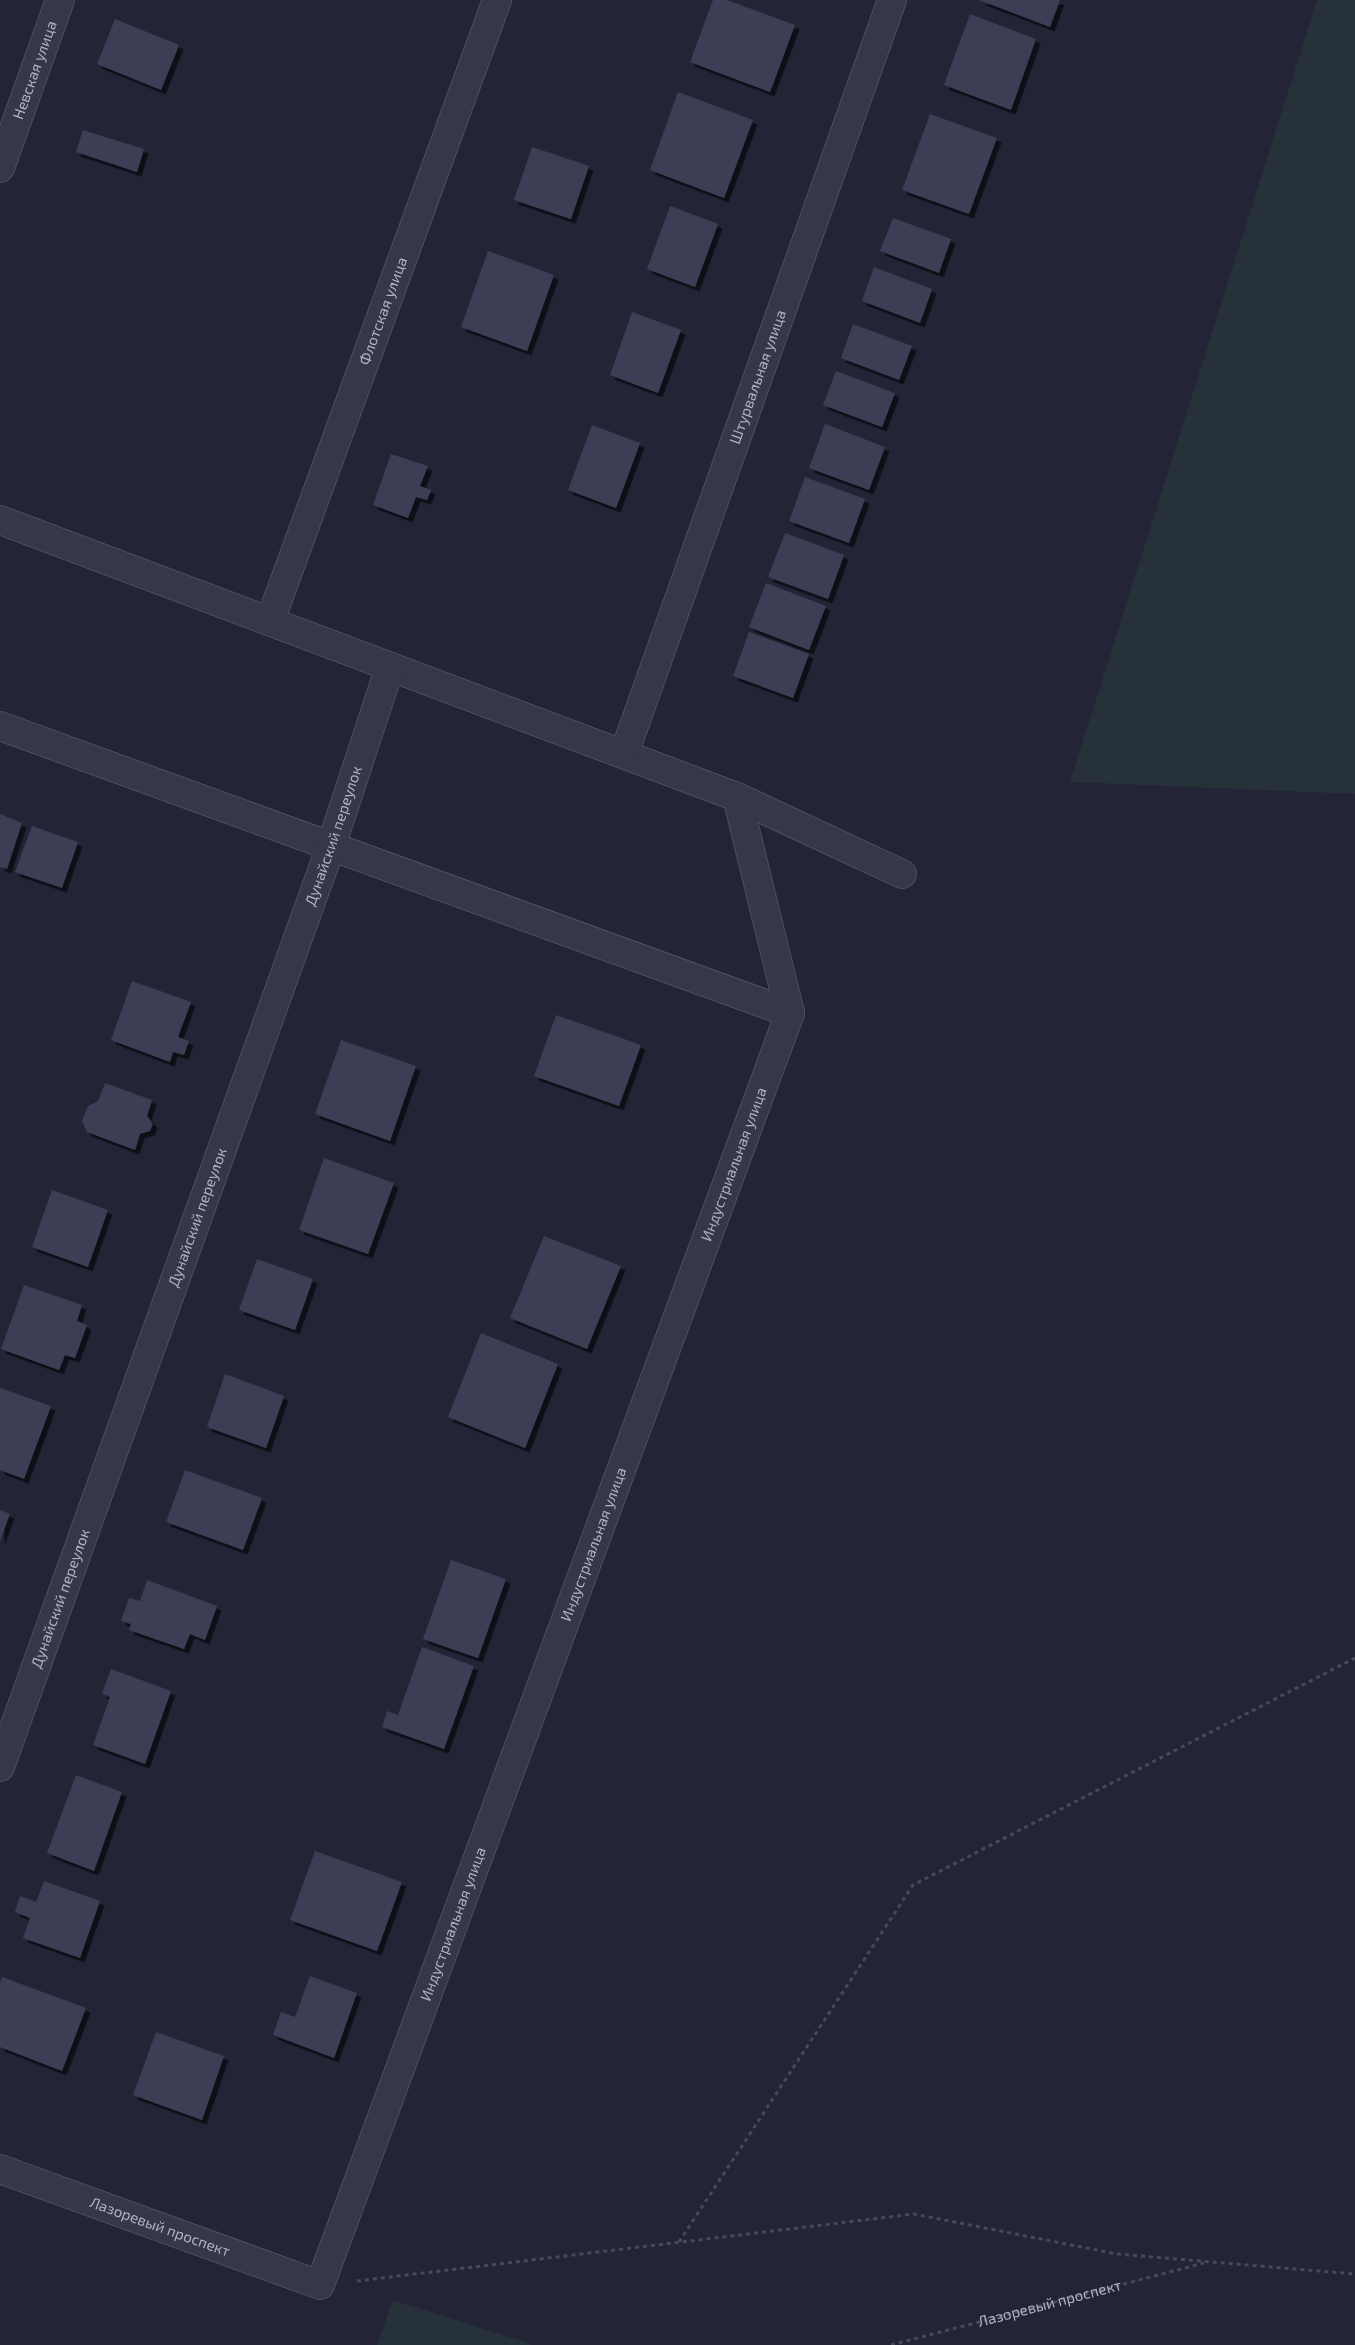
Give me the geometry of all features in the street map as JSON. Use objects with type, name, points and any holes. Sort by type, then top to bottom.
[{"type":"street","name":"Невская улица","points":[[0,168],[60,0]]},
{"type":"street","name":"Флотская улица","points":[[270,621],[497,0]]},
{"type":"street","name":"Штурвальная улица","points":[[624,754],[892,0]]},
{"type":"street","points":[[0,520],[737,797],[902,874]]},
{"type":"street","name":"Дунайский переулок","points":[[0,1767],[331,846],[390,667]]},
{"type":"street","points":[[0,726],[790,1013]]},
{"type":"street","points":[[737,797],[790,1013]]},
{"type":"street","name":"Индустриальная улица","points":[[320,2285],[790,1013]]},
{"type":"street","name":"Лазоревый проспект","points":[[0,2169],[320,2285]]},
{"type":"path","points":[[679,2242],[913,1885],[1355,1658]]},
{"type":"path","points":[[320,2285],[914,2214],[1117,2254],[1355,2274]]},
{"type":"path","name":"Лазоревый проспект","points":[[890,2345],[1208,2262]]},
{"type":"shaded area","points":[[1317,0],[1355,0],[1355,794],[1070,782]]},
{"type":"shaded area","points":[[393,2300],[525,2342],[532,2345],[377,2345]]},
{"type":"building","points":[[713,0],[727,0],[795,25],[770,92],[690,62]]},
{"type":"building","points":[[979,0],[1060,0],[1050,27]]},
{"type":"building","points":[[970,14],[1036,39],[1011,110],[944,85]]},
{"type":"building","points":[[115,19],[179,45],[161,90],[97,64]]},
{"type":"building","points":[[678,92],[753,120],[724,198],[650,170]]},
{"type":"building","points":[[930,114],[997,138],[969,214],[902,190]]},
{"type":"building","points":[[83,130],[144,149],[137,172],[76,152]]},
{"type":"building","points":[[532,147],[589,166],[571,219],[514,200]]},
{"type":"building","points":[[670,206],[718,224],[695,287],[647,269]]},
{"type":"building","points":[[893,218],[951,239],[939,273],[880,251]]},
{"type":"building","points":[[488,251],[554,275],[527,351],[461,327]]},
{"type":"building","points":[[874,267],[932,289],[920,323],[862,301]]},
{"type":"building","points":[[632,312],[681,330],[658,393],[610,375]]},
{"type":"building","points":[[853,324],[912,346],[899,380],[841,358]]},
{"type":"building","points":[[836,371],[895,393],[882,427],[823,405]]},
{"type":"building","points":[[825,424],[885,447],[869,490],[809,468]]},
{"type":"building","points":[[592,425],[640,443],[616,508],[568,490]]},
{"type":"building","points":[[391,454],[428,466],[420,486],[431,490],[427,500],[416,497],[408,518],[373,505]]},
{"type":"building","points":[[805,477],[865,499],[849,543],[789,521]]},
{"type":"building","points":[[785,533],[844,555],[828,599],[768,577]]},
{"type":"building","points":[[766,583],[826,606],[809,650],[749,627]]},
{"type":"building","points":[[749,632],[809,654],[793,698],[733,676]]},
{"type":"building","points":[[0,814],[22,823],[7,869],[0,867]]},
{"type":"building","points":[[32,826],[78,842],[62,888],[15,872]]},
{"type":"building","points":[[132,981],[191,1002],[178,1037],[189,1041],[184,1055],[173,1052],[170,1062],[111,1040]]},
{"type":"building","points":[[556,1015],[641,1045],[619,1106],[534,1076]]},
{"type":"building","points":[[341,1040],[416,1066],[390,1141],[315,1114]]},
{"type":"building","points":[[105,1083],[152,1100],[147,1116],[153,1124],[150,1131],[140,1134],[135,1150],[87,1132],[82,1121],[88,1106],[98,1101]]},
{"type":"building","points":[[324,1158],[394,1183],[368,1254],[299,1230]]},
{"type":"building","points":[[52,1190],[108,1210],[88,1267],[32,1247]]},
{"type":"building","points":[[544,1236],[621,1266],[587,1349],[510,1318]]},
{"type":"building","points":[[257,1259],[313,1279],[295,1330],[239,1310]]},
{"type":"building","points":[[24,1285],[82,1305],[77,1321],[87,1325],[75,1358],[65,1355],[59,1370],[1,1349]]},
{"type":"building","points":[[481,1333],[558,1364],[525,1448],[448,1417]]},
{"type":"building","points":[[225,1374],[284,1396],[266,1448],[207,1427]]},
{"type":"building","points":[[0,1388],[51,1406],[24,1479],[0,1470]]},
{"type":"building","points":[[185,1470],[262,1498],[243,1550],[166,1522]]},
{"type":"building","points":[[0,1510],[10,1514],[0,1541]]},
{"type":"building","points":[[451,1560],[506,1579],[478,1658],[423,1639]]},
{"type":"building","points":[[147,1580],[217,1606],[205,1640],[190,1634],[184,1649],[129,1630],[131,1624],[121,1621],[129,1598],[140,1601]]},
{"type":"building","points":[[422,1647],[474,1666],[444,1749],[382,1727],[387,1711],[398,1715]]},
{"type":"building","points":[[111,1669],[171,1691],[145,1764],[93,1745],[110,1697],[102,1694]]},
{"type":"building","points":[[76,1775],[122,1792],[94,1871],[47,1853]]},
{"type":"building","points":[[315,1851],[402,1882],[377,1951],[290,1920]]},
{"type":"building","points":[[44,1881],[100,1901],[80,1958],[23,1938],[30,1918],[15,1912],[20,1896],[36,1902]]},
{"type":"building","points":[[310,1976],[357,1993],[334,2058],[273,2035],[281,2012],[295,2017]]},
{"type":"building","points":[[2,1977],[86,2008],[62,2071],[0,2047],[0,1983]]},
{"type":"building","points":[[156,2032],[224,2056],[202,2120],[133,2095]]}]
